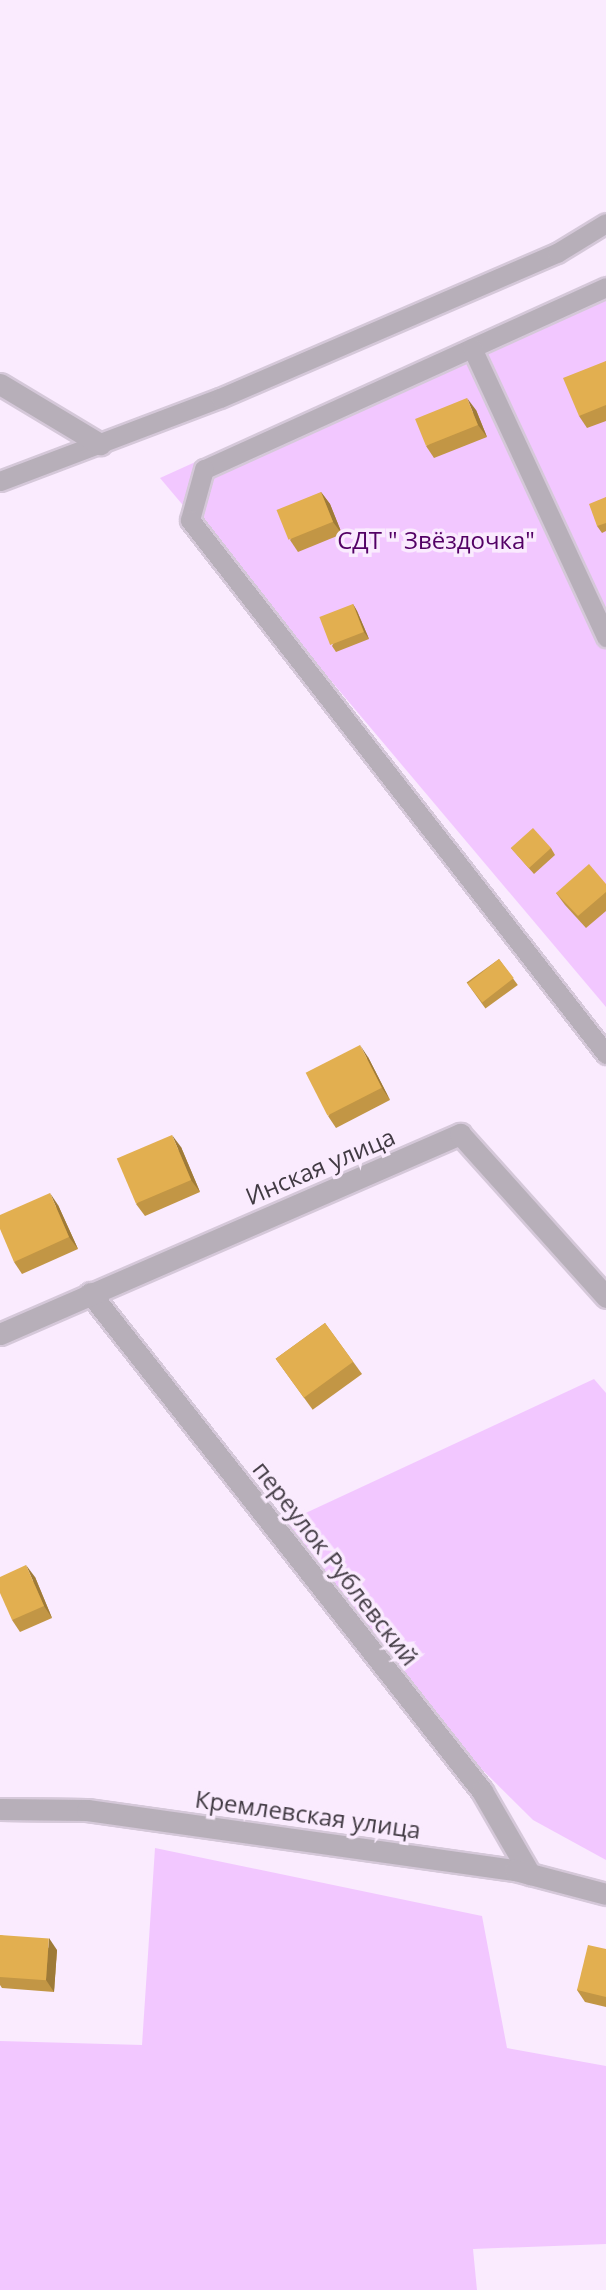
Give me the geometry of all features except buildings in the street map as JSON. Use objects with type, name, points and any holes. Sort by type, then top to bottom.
[{"type":"street","points":[[0,384],[100,444]]},
{"type":"street","name":"Инская улица","points":[[0,1334],[460,1133],[606,1297]]},
{"type":"street","name":"переулок Рублевский","points":[[90,1293],[482,1791],[530,1874]]},
{"type":"street","name":"Кремлевская улица","points":[[0,1809],[87,1810],[530,1874],[606,1894]]},
{"type":"lane","points":[[0,481],[220,398],[557,253],[606,223]]},
{"type":"lane","points":[[606,287],[204,469],[190,520],[606,1055]]},
{"type":"lane","points":[[472,348],[606,637]]},
{"type":"green space","name":"СДТ \" Звёздочка\"","points":[[606,276],[606,1007],[160,478]]},
{"type":"green space","points":[[594,1379],[606,1393],[606,1860],[533,1820],[404,1692],[282,1524]]},
{"type":"green space","points":[[155,1848],[482,1916],[507,2048],[606,2066],[606,2244],[473,2249],[477,2290],[0,2290],[0,2041],[142,2045]]}]
